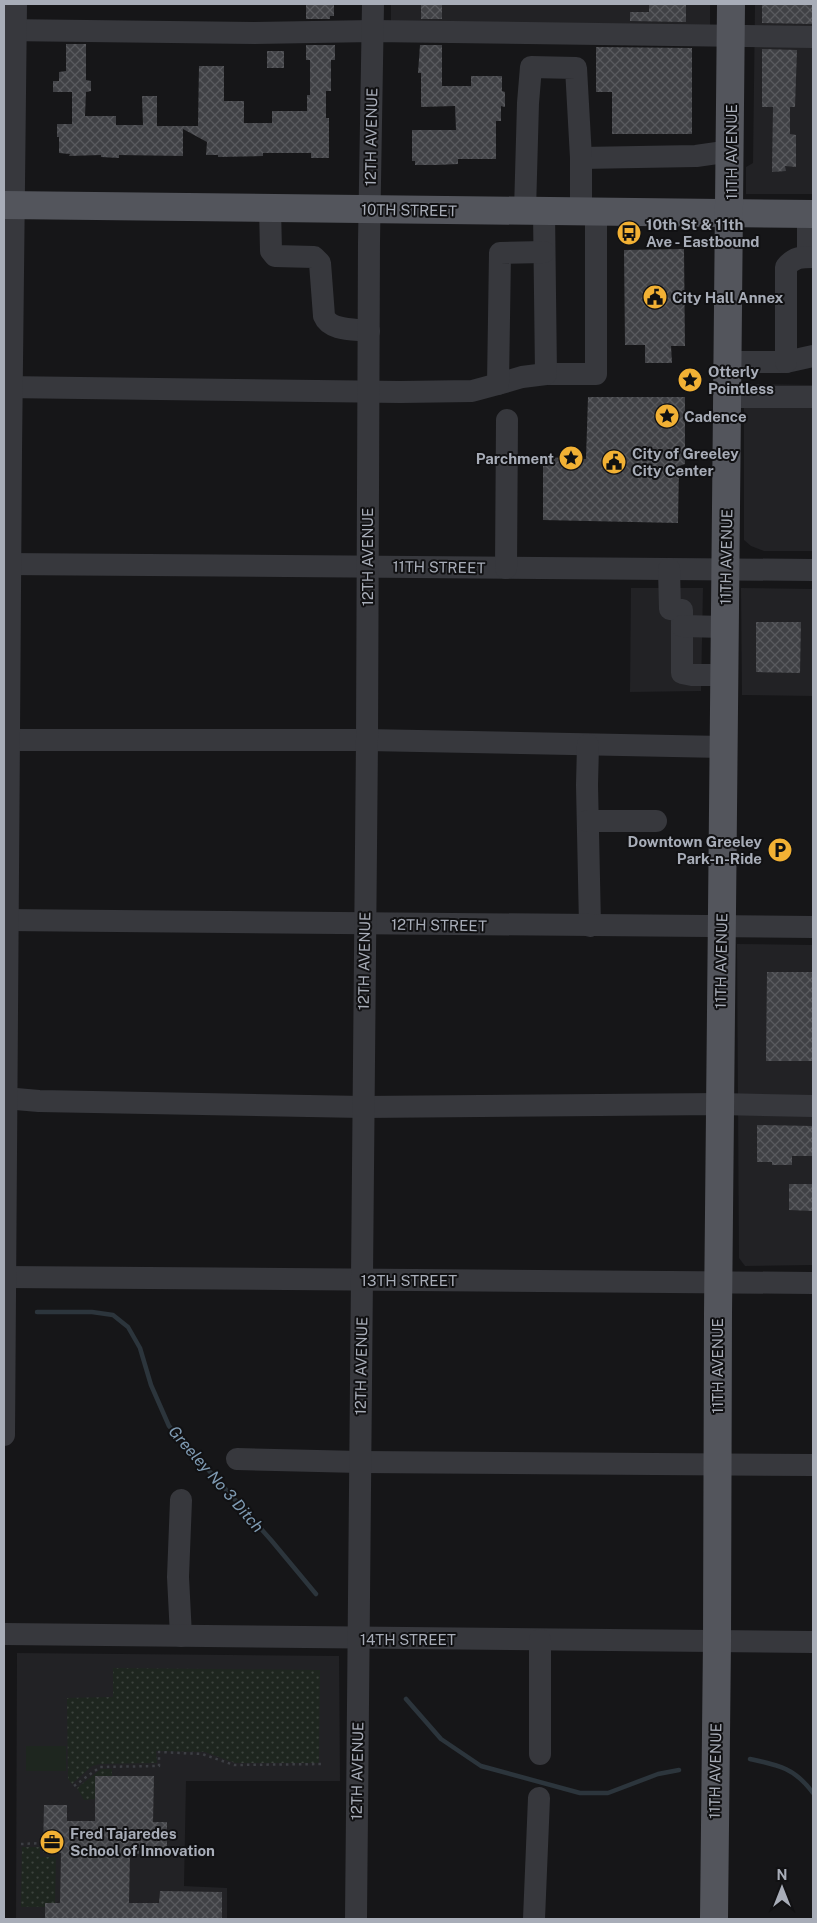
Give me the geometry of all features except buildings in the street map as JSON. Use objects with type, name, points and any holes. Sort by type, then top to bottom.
[{"type":"main road","name":"11TH AVENUE","points":[[714,1919],[718,1282],[731,4]]},
{"type":"main road","name":"10TH STREET","points":[[8,205],[811,214]]},
{"type":"street","points":[[4,1435],[8,205],[10,30],[16,4]]},
{"type":"street","name":"12TH AVENUE","points":[[356,1919],[367,740],[368,392],[373,4]]},
{"type":"street","points":[[10,30],[254,33],[373,31],[813,37]]},
{"type":"street","points":[[8,387],[368,392],[472,391],[522,377],[546,374],[596,374],[589,212],[581,158],[576,68],[531,67],[528,103],[534,211],[544,252],[546,374]]},
{"type":"street","points":[[581,158],[696,156],[731,151]]},
{"type":"street","points":[[270,208],[271,251],[275,256],[314,257],[320,262],[324,316],[326,320],[331,326],[369,331]]},
{"type":"street","points":[[786,362],[786,267],[794,259],[811,257],[811,214]]},
{"type":"street","points":[[498,384],[500,253],[544,252]]},
{"type":"street","points":[[728,362],[786,362],[813,356]]},
{"type":"street","points":[[728,397],[813,397]]},
{"type":"street","points":[[506,568],[507,420]]},
{"type":"street","name":"11TH STREET","points":[[7,564],[813,570]]},
{"type":"street","points":[[669,569],[670,609],[682,610],[682,673],[692,675],[724,675]]},
{"type":"street","points":[[682,626],[725,627]]},
{"type":"street","points":[[7,740],[367,740],[724,747]]},
{"type":"street","points":[[588,745],[590,926]]},
{"type":"street","points":[[588,821],[656,820]]},
{"type":"street","name":"12TH STREET","points":[[6,920],[722,928],[813,927]]},
{"type":"street","points":[[5,1098],[39,1101],[363,1107],[720,1104],[813,1106]]},
{"type":"street","name":"13TH STREET","points":[[4,1277],[813,1283]]},
{"type":"street","points":[[237,1459],[360,1462],[813,1465]]},
{"type":"street","points":[[181,1500],[178,1577],[182,1636]]},
{"type":"street","name":"14TH STREET","points":[[4,1634],[813,1642]]},
{"type":"street","points":[[540,1640],[540,1754]]},
{"type":"street","points":[[534,1919],[539,1798]]},
{"type":"path","points":[[74,1786],[100,1767],[159,1766],[159,1752],[202,1754],[234,1765],[324,1764]]},
{"type":"path","points":[[20,1844],[43,1843]]},
{"type":"shaded area","points":[[391,4],[710,4],[710,28],[391,25]]},
{"type":"shaded area","points":[[755,4],[813,4],[813,194],[746,194],[746,167],[753,163]]},
{"type":"shaded area","points":[[744,384],[813,385],[813,551],[764,551],[751,546],[744,540]]},
{"type":"shaded area","points":[[631,588],[703,588],[701,691],[630,692]]},
{"type":"shaded area","points":[[741,588],[813,589],[813,696],[742,695]]},
{"type":"shaded area","points":[[737,944],[813,945],[813,1265],[745,1266],[739,1258]]},
{"type":"shaded area","points":[[17,1653],[339,1656],[340,1781],[186,1781],[184,1886],[227,1888],[227,1919],[16,1919]]},
{"type":"shaded area","points":[[113,1668],[320,1670],[319,1763],[235,1763],[205,1752],[156,1751],[157,1763],[100,1764],[92,1766],[72,1784],[68,1779],[67,1698],[113,1697]]},
{"type":"shaded area","points":[[26,1746],[66,1746],[66,1771],[26,1771]]},
{"type":"shaded area","points":[[101,1769],[112,1769],[112,1776],[96,1776],[95,1799],[84,1800],[77,1788]]},
{"type":"shaded area","points":[[22,1847],[40,1847],[40,1857],[56,1857],[55,1903],[45,1903],[45,1907],[21,1907]]},
{"type":"waterway","name":"Greeley No 3 Ditch","points":[[37,1312],[92,1312],[113,1315],[128,1327],[140,1348],[151,1385],[169,1426],[271,1540],[316,1594]]},
{"type":"waterway","name":"Greeley No 3 Ditch","points":[[406,1699],[441,1739],[481,1766],[580,1793],[608,1793],[658,1774],[679,1770]]},
{"type":"waterway","name":"Greeley No 3 Ditch","points":[[750,1759],[769,1763],[793,1773],[813,1793]]},
{"type":"place","name":"10th St & 11th Ave - Eastbound","points":[[629,233]]},
{"type":"place","name":"City Hall Annex","points":[[655,297]]},
{"type":"place","name":"Otterly Pointless","points":[[690,380]]},
{"type":"place","name":"Cadence","points":[[667,416]]},
{"type":"place","name":"Parchment","points":[[571,458]]},
{"type":"place","name":"City of Greeley City Center","points":[[614,462]]},
{"type":"place","name":"Downtown Greeley Park-n-Ride","points":[[780,850]]},
{"type":"place","name":"Fred Tajaredes School of Innovation","points":[[52,1842]]}]
